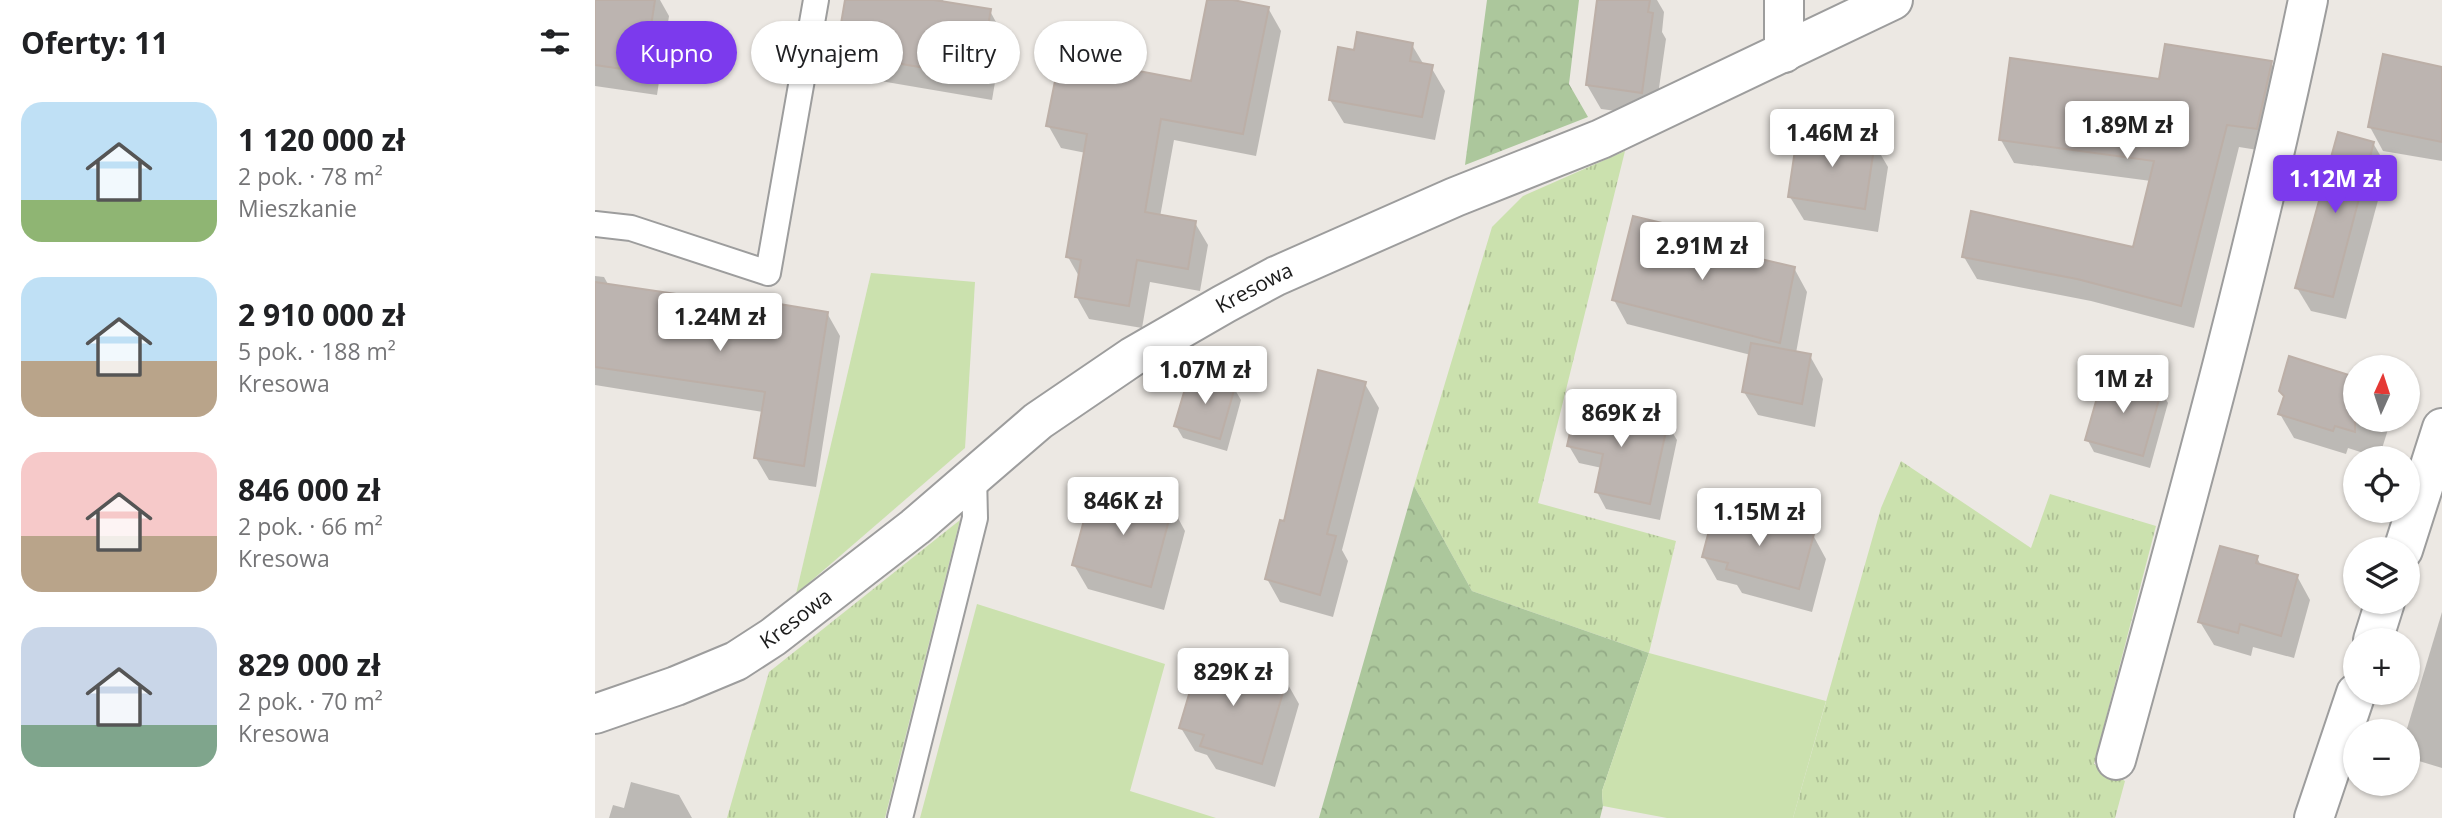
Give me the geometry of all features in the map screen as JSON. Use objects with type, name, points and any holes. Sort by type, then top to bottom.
[{"type":"street","points":[[1784,0],[1784,52]]},
{"type":"street","name":"Kresowa","points":[[595,714],[676,686],[736,661],[816,606],[915,527],[1038,421],[1132,357],[1276,276],[1498,179],[1601,139],[1893,0]]},
{"type":"street","points":[[2116,760],[2218,383],[2277,150],[2308,0]]},
{"type":"street","points":[[2407,537],[2442,428]]},
{"type":"street","points":[[2314,818],[2351,705]]},
{"type":"lane","points":[[595,224],[631,228],[768,273],[816,0]]},
{"type":"lane","points":[[900,818],[975,518],[974,474]]},
{"type":"green space","points":[[1487,0],[1579,0],[1569,84],[1588,117],[1465,165]]},
{"type":"green space","points":[[1625,151],[1538,503],[1676,541],[1649,653],[1472,591],[1414,486],[1492,227],[1523,196]]},
{"type":"green space","points":[[871,273],[975,282],[965,448],[796,594]]},
{"type":"green space","points":[[1901,461],[2031,548],[2050,494],[2156,526],[2094,764],[2125,781],[2115,818],[1793,818],[1881,508]]},
{"type":"green space","points":[[1414,486],[1472,591],[1649,653],[1602,791],[1603,806],[1600,818],[1319,818]]},
{"type":"green space","points":[[960,520],[885,818],[727,818],[769,672]]},
{"type":"green space","points":[[977,604],[1165,664],[1130,791],[1216,818],[920,818]]},
{"type":"green space","points":[[1649,653],[1826,701],[1793,818],[1667,818],[1603,806],[1602,791]]},
{"type":"building","points":[[595,0],[655,0],[652,21],[616,21],[616,68],[595,65]]},
{"type":"building","points":[[845,0],[934,0],[991,9],[989,21],[917,21],[917,67],[903,64],[903,21],[841,21]]},
{"type":"building","points":[[1207,0],[1233,0],[1269,7],[1243,134],[1161,119],[1145,212],[1196,221],[1188,269],[1137,260],[1129,306],[1075,297],[1081,260],[1066,257],[1087,134],[1046,126],[1054,84],[1147,84],[1147,73],[1191,81]]},
{"type":"building","points":[[1597,0],[1650,0],[1648,12],[1653,13],[1642,93],[1586,85]]},
{"type":"building","points":[[1357,32],[1413,43],[1410,61],[1433,65],[1422,117],[1329,100],[1338,47],[1354,50]]},
{"type":"building","points":[[2165,44],[2272,61],[2257,129],[2227,125],[2181,306],[2077,279],[1962,257],[1971,211],[2133,247],[2154,161],[1999,140],[2010,58],[2159,79]]},
{"type":"building","points":[[2383,54],[2442,67],[2442,142],[2368,127]]},
{"type":"building","points":[[1798,130],[1875,141],[1865,209],[1788,197]]},
{"type":"building","points":[[2338,132],[2374,142],[2333,297],[2295,288]]},
{"type":"building","points":[[1633,216],[1687,229],[1684,241],[1795,267],[1780,343],[1612,300]]},
{"type":"building","points":[[595,282],[778,309],[779,304],[828,312],[804,466],[754,458],[765,392],[595,367]]},
{"type":"building","points":[[1751,343],[1811,354],[1802,404],[1742,392]]},
{"type":"building","points":[[2289,356],[2343,373],[2343,428],[2335,426],[2333,431],[2278,414],[2284,396],[2279,391]]},
{"type":"building","points":[[1318,370],[1366,382],[1327,534],[1336,536],[1320,595],[1265,579],[1280,520],[1284,521]]},
{"type":"building","points":[[1190,372],[1235,387],[1220,439],[1174,426]]},
{"type":"building","points":[[2104,373],[2162,389],[2143,456],[2085,440]]},
{"type":"building","points":[[1577,402],[1668,422],[1650,504],[1595,492],[1603,454],[1567,446]]},
{"type":"building","points":[[1092,490],[1126,499],[1128,492],[1173,505],[1151,587],[1072,565]]},
{"type":"building","points":[[1714,512],[1739,518],[1741,514],[1814,534],[1799,589],[1726,569],[1728,563],[1702,557]]},
{"type":"building","points":[[2220,546],[2258,556],[2256,563],[2298,575],[2281,636],[2240,624],[2238,633],[2198,622]]},
{"type":"building","points":[[1201,654],[1287,679],[1262,764],[1200,746],[1204,735],[1179,728]]}]
